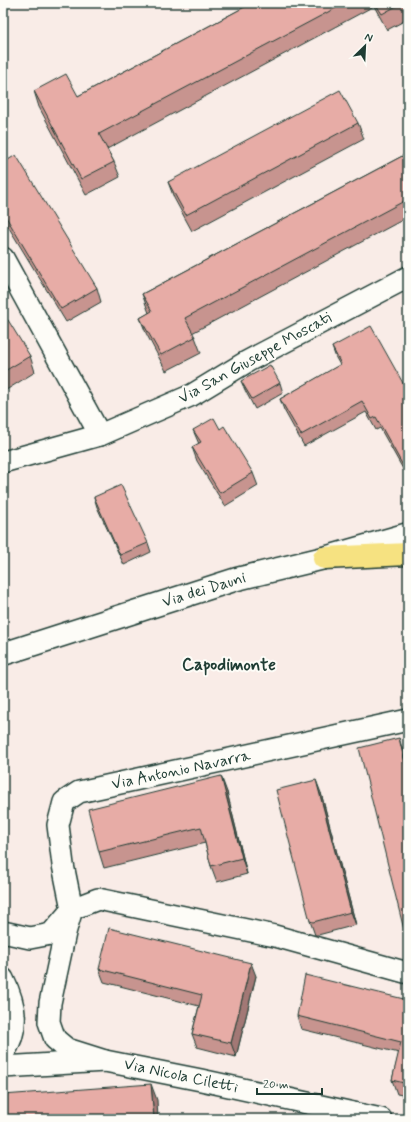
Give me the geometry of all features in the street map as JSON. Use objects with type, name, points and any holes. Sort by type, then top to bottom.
[{"type":"highway","points":[[324,558],[408,554]]},
{"type":"main road","name":"Via dei Dauni","points":[[3,654],[238,579],[324,558],[408,534]]},
{"type":"street","points":[[3,258],[100,435]]},
{"type":"street","name":"Via San Giuseppe Moscati","points":[[3,462],[100,435],[192,395],[248,361],[408,277]]},
{"type":"street","name":"Via Antonio Navarra","points":[[105,1060],[67,1049],[55,1039],[49,1022],[50,1003],[65,933],[72,909],[63,865],[58,825],[64,802],[79,792],[408,720]]},
{"type":"street","points":[[3,932],[30,938],[52,934],[72,909],[98,899],[275,936],[408,973]]},
{"type":"street","points":[[3,979],[11,996],[15,1016],[13,1031],[7,1048],[3,1054]]},
{"type":"street","name":"Via Nicola Ciletti","points":[[3,1066],[105,1060],[381,1119]]},
{"type":"building","points":[[252,3],[345,3],[99,134],[114,162],[81,179],[34,91],[66,74],[78,96]]},
{"type":"building","points":[[375,3],[402,3],[382,14]]},
{"type":"building","points":[[340,90],[358,123],[186,215],[168,182]]},
{"type":"building","points":[[408,153],[408,199],[185,318],[195,337],[161,355],[140,318],[152,311],[142,294]]},
{"type":"building","points":[[16,155],[97,288],[61,309],[3,212],[3,163]]},
{"type":"building","points":[[8,320],[30,356],[3,372],[3,323]]},
{"type":"building","points":[[371,326],[408,392],[408,470],[406,471],[376,417],[372,419],[362,401],[301,435],[280,399],[341,364],[332,347]]},
{"type":"building","points":[[270,365],[280,383],[252,399],[241,381]]},
{"type":"building","points":[[214,418],[220,429],[224,426],[253,473],[220,493],[192,447],[201,442],[193,430]]},
{"type":"building","points":[[121,485],[148,543],[120,555],[94,497]]},
{"type":"building","points":[[399,738],[408,776],[408,942],[359,748]]},
{"type":"building","points":[[221,776],[242,858],[211,866],[201,827],[99,852],[88,809]]},
{"type":"building","points":[[316,780],[351,912],[313,922],[310,921],[276,790]]},
{"type":"building","points":[[109,928],[251,963],[231,1043],[192,1034],[202,995],[99,969]]},
{"type":"building","points":[[305,975],[408,1000],[408,1084],[392,1080],[401,1042],[297,1016]]},
{"type":"building","points":[[151,1084],[154,1119],[3,1119],[3,1095]]},
{"type":"district","name":"Capodimonte","points":[[229,665]]}]
